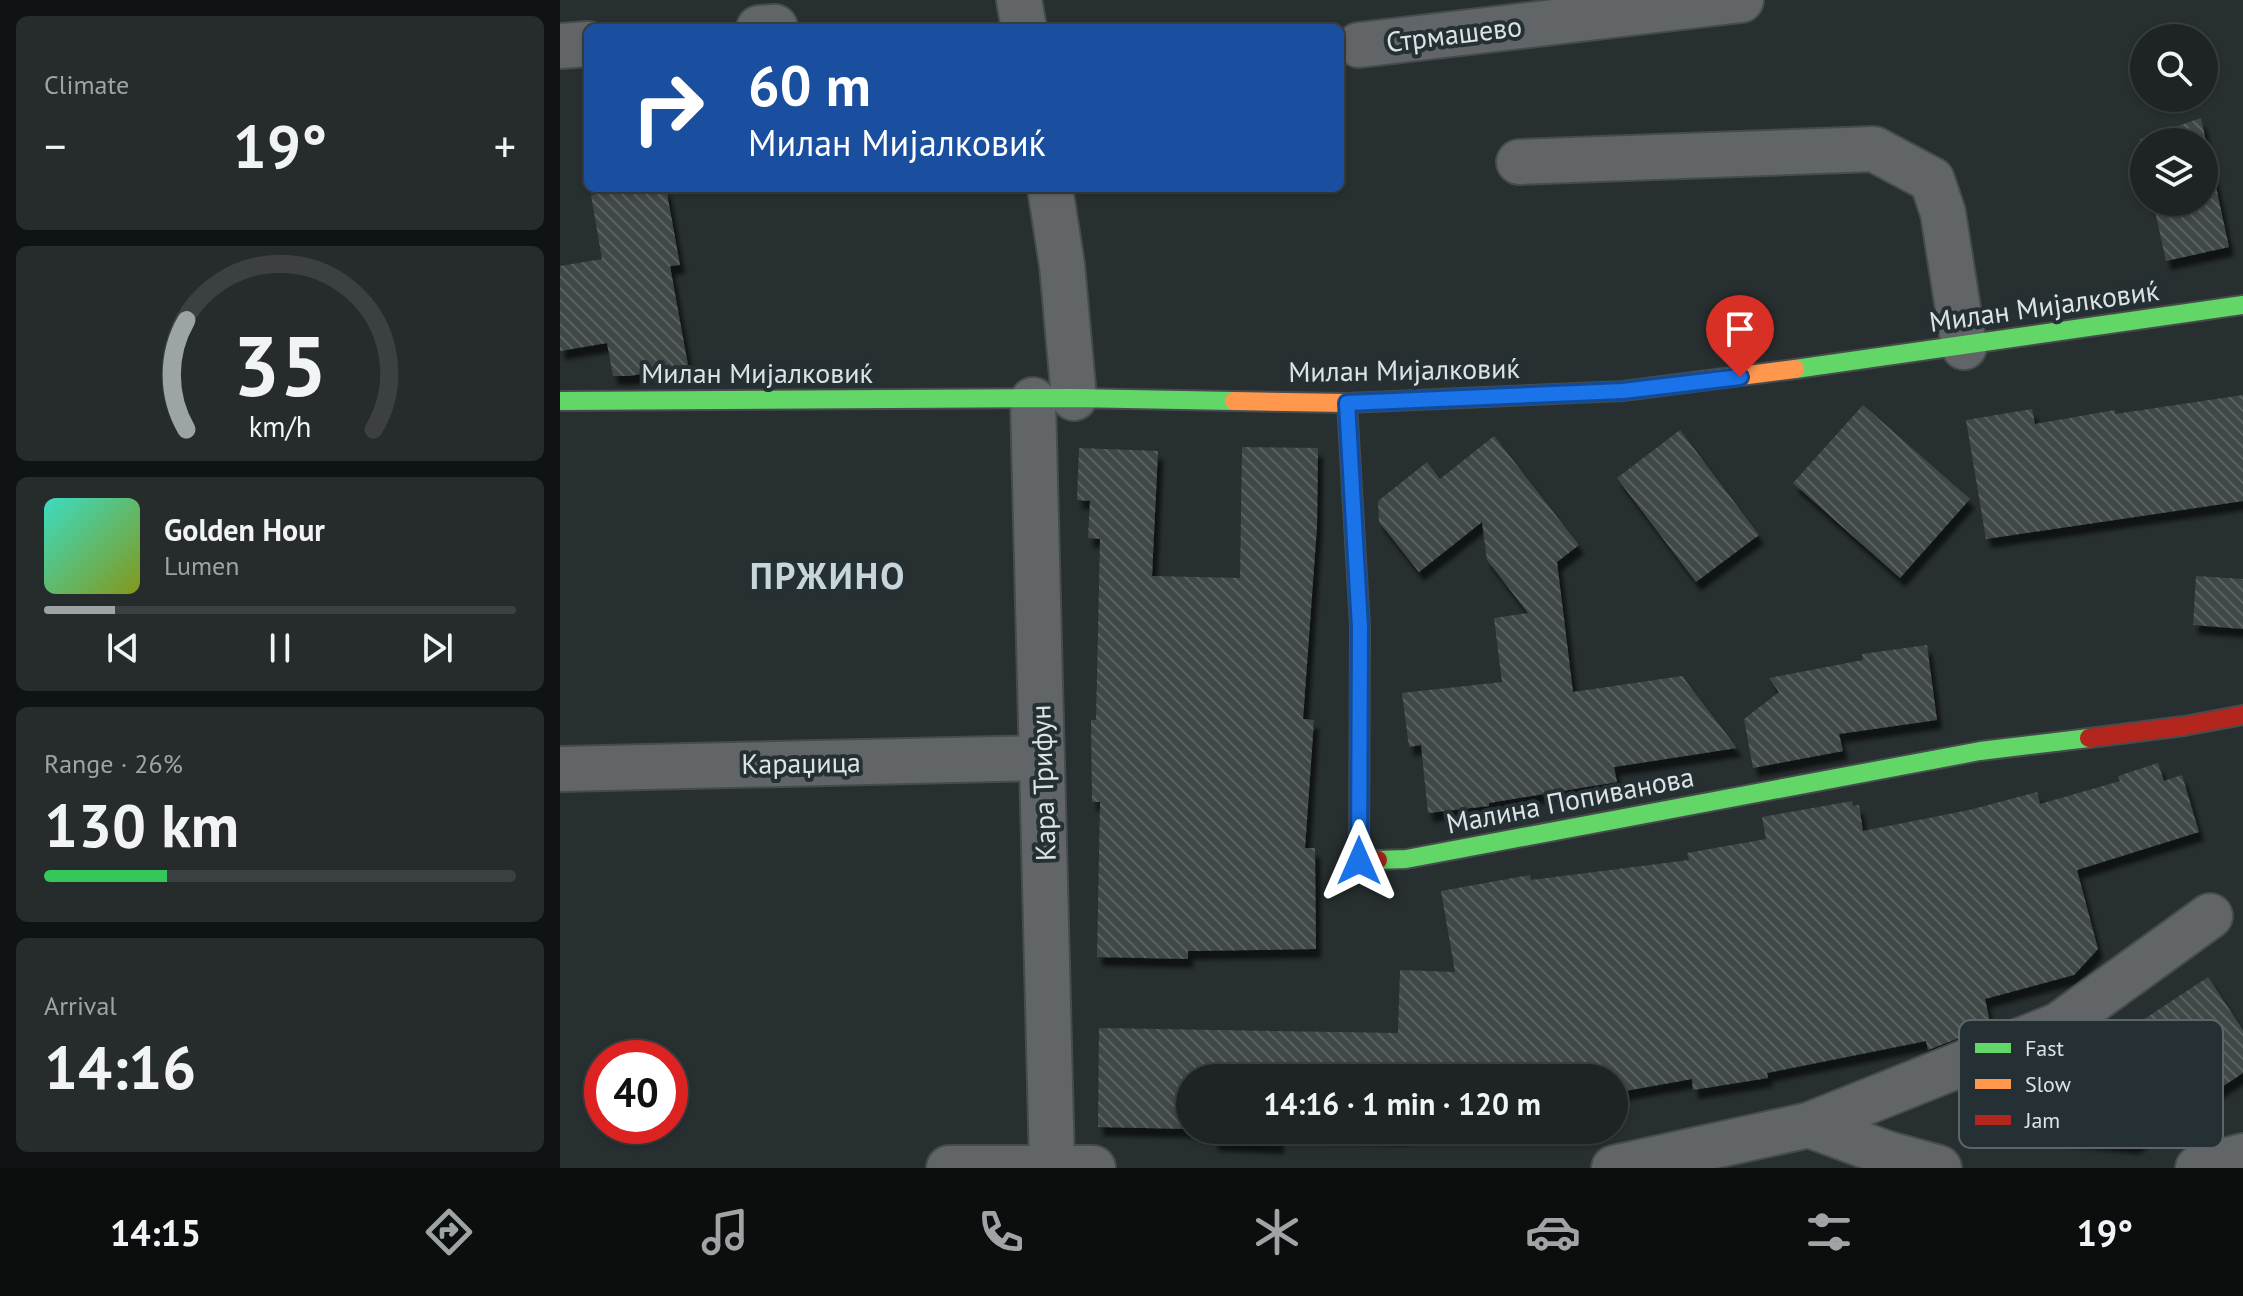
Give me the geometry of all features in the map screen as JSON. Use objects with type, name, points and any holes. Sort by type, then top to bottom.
[{"type":"street","points":[[1019,0],[1023,24]]},
{"type":"street","name":"Стрмашево","points":[[1359,45],[1741,0]]},
{"type":"street","points":[[560,46],[584,44]]},
{"type":"street","points":[[1519,162],[1874,149],[1932,180],[1943,213],[1964,347]]},
{"type":"street","name":"Кара Трифун","points":[[1051,192],[1062,265],[1040,606],[1041,758],[1073,1167]]},
{"type":"street","name":"Милан Мијалковиќ","points":[[560,401],[1053,399],[1347,403],[1623,391],[1964,347],[2243,305]]},
{"type":"street","name":"Малина Попиванова","points":[[1347,403],[1360,627],[1359,861],[1406,859],[1980,751],[2184,726],[2243,715]]},
{"type":"street","name":"Караџица","points":[[560,769],[1041,758]]},
{"type":"street","points":[[2066,1020],[2210,916]]},
{"type":"street","points":[[1614,1168],[1809,1125],[1959,1065]]},
{"type":"street","points":[[1809,1125],[1888,1154],[1939,1168]]},
{"type":"street","points":[[2198,1168],[2243,1156]]},
{"type":"street","points":[[949,1168],[1073,1167]]},
{"type":"building","points":[[2201,118],[2203,128],[2172,128]]},
{"type":"building","points":[[667,192],[680,265],[670,266],[688,365],[630,376],[613,376],[607,343],[560,351],[560,266],[602,259],[591,195]]},
{"type":"building","points":[[2218,196],[2229,247],[2166,261],[2156,216],[2218,216]]},
{"type":"building","points":[[2243,395],[2243,501],[1986,539],[1966,420],[2032,409],[2035,424],[2115,410],[2115,414]]},
{"type":"building","points":[[1863,405],[1970,499],[1900,578],[1793,483]]},
{"type":"building","points":[[1680,430],[1759,535],[1696,582],[1617,478]]},
{"type":"building","points":[[1494,436],[1579,545],[1557,562],[1573,692],[1682,676],[1737,748],[1614,767],[1617,782],[1489,803],[1489,806],[1428,813],[1421,745],[1409,747],[1402,693],[1502,682],[1494,618],[1528,613],[1487,560],[1482,522],[1419,572],[1379,522],[1378,501],[1427,462],[1440,479]]},
{"type":"building","points":[[1242,447],[1318,448],[1317,526],[1303,719],[1314,720],[1305,848],[1315,848],[1316,949],[1188,951],[1188,959],[1097,957],[1100,802],[1092,802],[1091,720],[1096,720],[1100,539],[1088,538],[1090,501],[1077,500],[1079,448],[1158,451],[1152,576],[1240,578]]},
{"type":"building","points":[[2196,576],[2243,579],[2243,629],[2193,625]]},
{"type":"building","points":[[1927,645],[1937,720],[1839,734],[1843,751],[1753,768],[1744,719],[1779,692],[1769,678],[1863,660],[1862,654]]},
{"type":"building","points":[[2158,763],[2164,781],[2182,775],[2199,832],[2077,870],[2098,949],[2074,975],[1985,999],[1990,1020],[1959,1020],[1959,1038],[1928,1050],[1926,1041],[1767,1073],[1768,1078],[1693,1090],[1692,1079],[1628,1090],[1628,1064],[1176,1064],[1176,1129],[1098,1127],[1099,1028],[1398,1033],[1400,970],[1455,972],[1441,891],[1530,875],[1531,880],[1689,860],[1687,853],[1766,839],[1762,817],[1852,801],[1853,806],[1859,805],[1863,831],[1969,810],[2037,792],[2040,804],[2120,781],[2118,776]]},
{"type":"building","points":[[2208,977],[2243,1030],[2243,1073],[2223,1086],[2223,1020],[2143,1020]]},
{"type":"traffic: fast","points":[[1795,369],[2243,305]]},
{"type":"traffic: fast","points":[[560,401],[1074,398],[1234,401]]},
{"type":"traffic: fast","points":[[1378,860],[1406,859],[1980,751],[2089,738]]},
{"type":"traffic: slow","points":[[1234,401],[1347,403],[1623,391],[1795,369]]},
{"type":"traffic: jam","points":[[1347,403],[1360,627],[1359,861],[1378,860]]},
{"type":"traffic: jam","points":[[2089,738],[2243,715]]},
{"type":"district","name":"ПРЖИНО","points":[[828,576]]},
{"type":"route","points":[[1359,861],[1360,627],[1347,403],[1623,391],[1740,377]]}]
